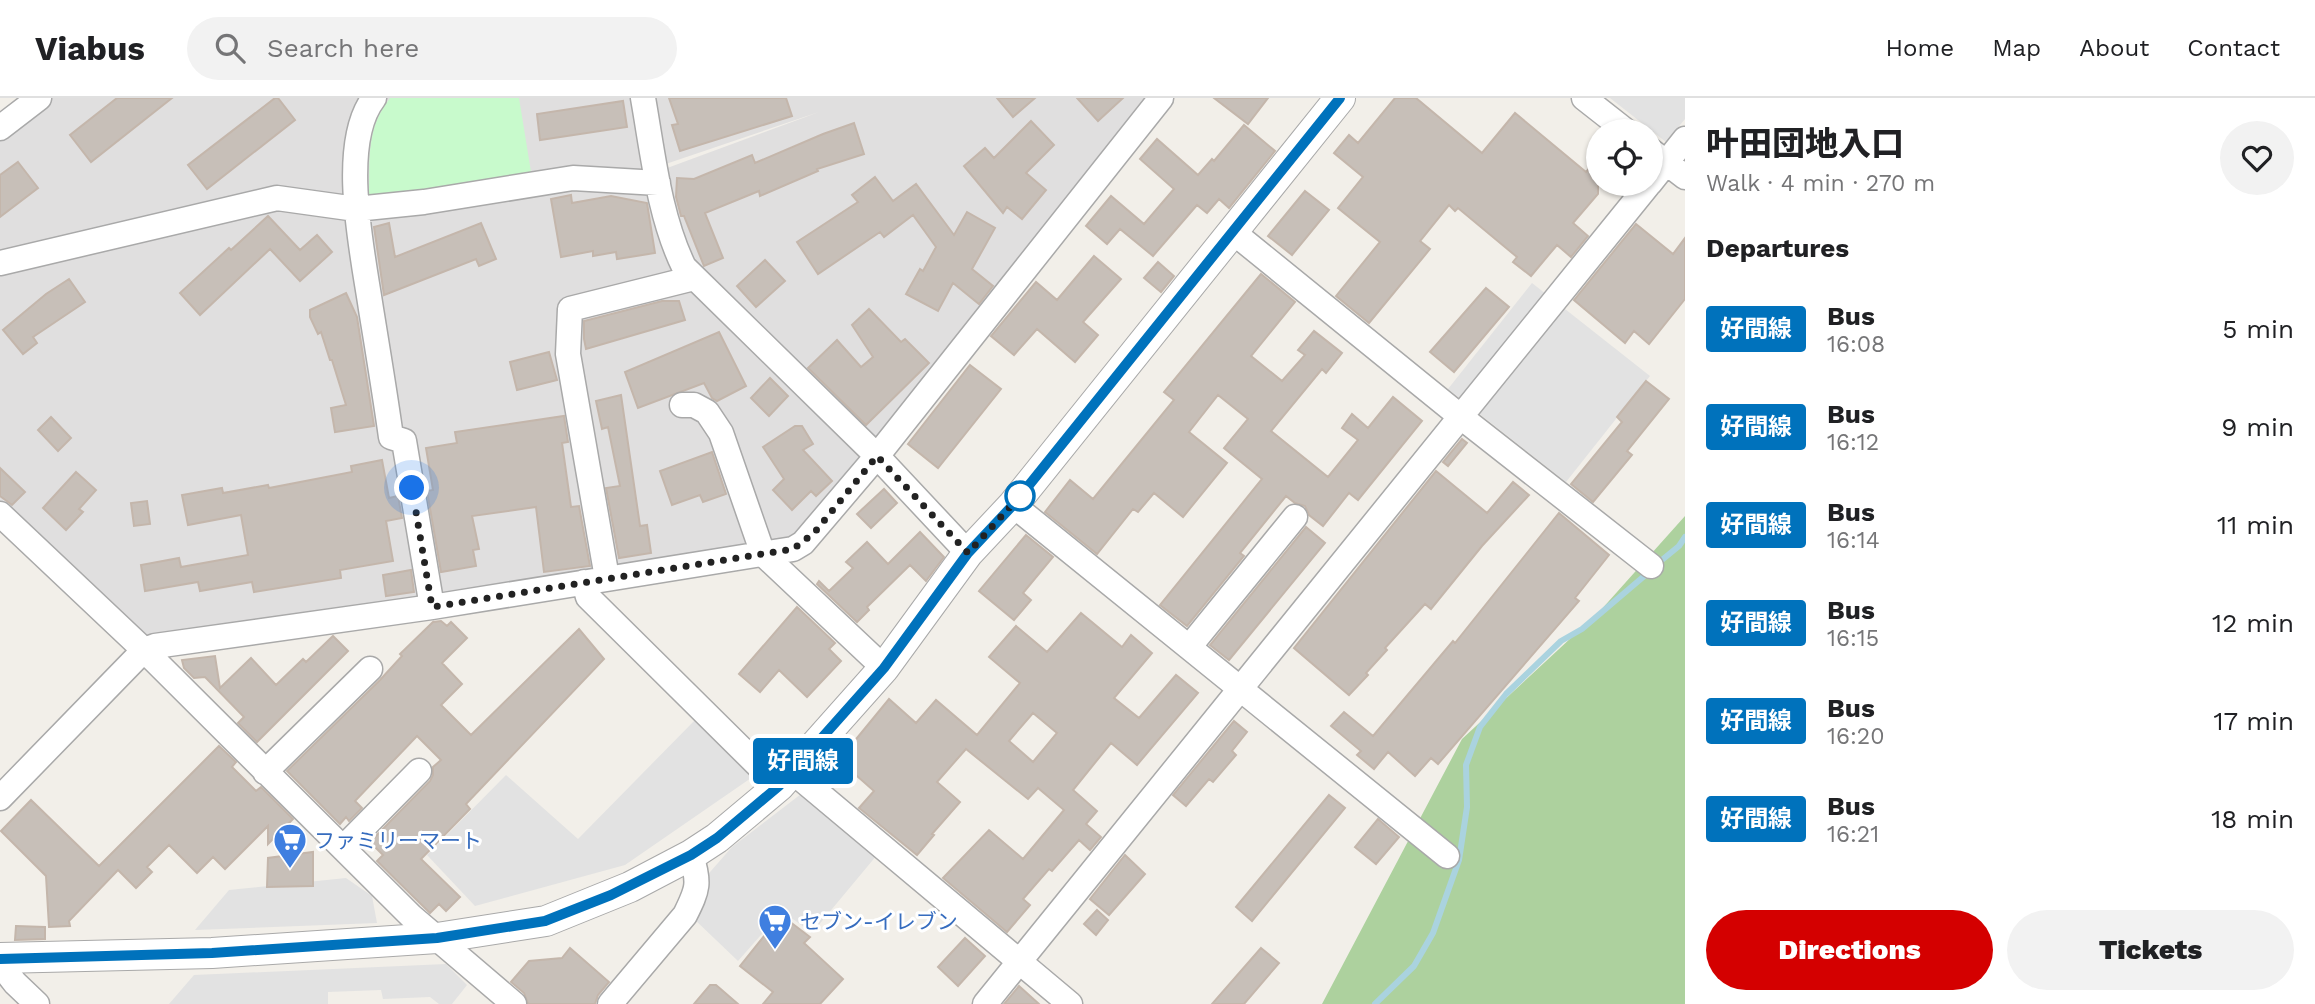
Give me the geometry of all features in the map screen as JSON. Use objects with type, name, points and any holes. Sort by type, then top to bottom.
[{"type":"street","points":[[0,128],[39,98]]},
{"type":"street","points":[[374,98],[365,109],[358,139],[356,209],[391,437],[404,441],[432,607]]},
{"type":"street","points":[[643,98],[658,183],[684,268],[877,456],[968,553]]},
{"type":"street","points":[[1,792],[144,650],[155,646],[432,607],[793,549],[803,543],[877,456],[1161,98]]},
{"type":"street","points":[[0,958],[212,953],[437,938],[545,921],[630,887],[691,855],[749,814],[786,779],[884,668],[968,553],[1013,505],[1340,98]]},
{"type":"street","points":[[1584,98],[1611,119]]},
{"type":"street","points":[[1667,163],[1685,139]]},
{"type":"street","points":[[0,263],[277,198],[356,209],[424,202],[573,178],[658,183]]},
{"type":"street","points":[[985,1004],[1640,196]]},
{"type":"street","points":[[1233,232],[1461,417],[1651,566]]},
{"type":"street","points":[[694,278],[570,309],[568,354],[596,580],[588,597],[786,779],[1070,1004]]},
{"type":"street","points":[[682,405],[694,405],[707,412],[721,433],[763,554],[884,668]]},
{"type":"street","points":[[1013,505],[1447,856]]},
{"type":"street","points":[[0,514],[144,650],[412,917],[514,1004]]},
{"type":"street","points":[[1190,646],[1295,517]]},
{"type":"street","points":[[265,772],[370,669]]},
{"type":"street","points":[[344,847],[419,771]]},
{"type":"street","points":[[610,1004],[685,915],[698,878],[691,855]]},
{"type":"street","points":[[0,964],[37,1004]]},
{"type":"shaded area","points":[[39,98],[1154,98],[802,547],[139,647],[0,518],[0,128]],"holes":[[[819,112],[651,174],[648,170]]]},
{"type":"shaded area","points":[[1610,98],[1685,98],[1685,119],[1666,142],[1663,140],[1663,119],[1637,119]]},
{"type":"shaded area","points":[[1532,283],[1650,376],[1566,482],[1448,389]]},
{"type":"shaded area","points":[[695,720],[754,776],[625,865],[475,906],[427,855],[506,775],[578,839]]},
{"type":"shaded area","points":[[805,791],[877,855],[812,933],[782,911],[738,961],[693,918],[703,880],[732,847]]},
{"type":"shaded area","points":[[346,878],[372,896],[377,923],[195,930],[229,890]]},
{"type":"shaded area","points":[[446,964],[467,985],[452,1004],[439,1004],[430,997],[383,999],[381,990],[328,992],[328,1004],[169,1004],[194,975]]},
{"type":"green space","points":[[390,98],[519,98],[532,178],[373,200],[369,194],[373,132],[382,109]]},
{"type":"green space","points":[[1685,516],[1685,1004],[1322,1004],[1462,739],[1600,611]]},
{"type":"building","points":[[117,98],[172,98],[91,162],[70,135]]},
{"type":"building","points":[[278,98],[295,120],[207,189],[188,165]]},
{"type":"building","points":[[669,98],[786,98],[792,116],[680,151],[672,125],[678,124]]},
{"type":"building","points":[[997,98],[1035,98],[1013,117]]},
{"type":"building","points":[[1077,98],[1123,98],[1098,121]]},
{"type":"building","points":[[1214,98],[1268,98],[1248,124]]},
{"type":"building","points":[[1395,98],[1416,98],[1482,153],[1515,113],[1586,172],[1586,196],[1596,196],[1573,223],[1588,236],[1571,257],[1557,245],[1531,276],[1513,262],[1517,257],[1458,208],[1455,211],[1449,205],[1420,241],[1430,249],[1369,323],[1336,296],[1380,242],[1338,208],[1363,177],[1334,153],[1349,135],[1358,143]]},
{"type":"building","points":[[623,101],[627,127],[540,140],[537,114]]},
{"type":"building","points":[[1031,121],[1054,145],[1026,173],[1046,190],[1022,219],[1007,207],[1003,213],[964,166],[985,148],[994,158]]},
{"type":"building","points":[[854,123],[864,154],[817,169],[818,171],[760,196],[759,191],[705,213],[723,258],[704,266],[684,216],[681,216],[676,197],[677,178],[694,179],[752,155],[755,163]]},
{"type":"building","points":[[1244,125],[1275,151],[1229,208],[1219,199],[1207,213],[1197,205],[1153,256],[1120,229],[1107,244],[1086,226],[1111,196],[1144,224],[1174,189],[1140,159],[1157,139],[1198,175],[1212,159],[1214,161]]},
{"type":"building","points":[[18,162],[38,188],[0,217],[0,175]]},
{"type":"building","points":[[875,177],[893,201],[916,184],[954,235],[967,212],[995,228],[972,269],[993,286],[979,304],[953,283],[938,311],[906,294],[936,247],[913,215],[884,237],[880,232],[818,274],[797,242],[858,202],[852,195]]},
{"type":"building","points":[[1305,191],[1329,210],[1292,255],[1268,236]]},
{"type":"building","points":[[571,195],[572,203],[611,196],[647,203],[655,253],[617,259],[616,252],[593,256],[593,251],[561,257],[551,199]]},
{"type":"building","points":[[268,216],[300,250],[317,235],[332,252],[300,281],[270,249],[200,315],[180,293]]},
{"type":"building","points":[[389,223],[395,257],[481,223],[496,259],[479,266],[476,259],[384,295],[374,227]]},
{"type":"building","points":[[1636,224],[1673,254],[1685,238],[1685,299],[1649,344],[1634,331],[1625,343],[1574,300]]},
{"type":"building","points":[[1094,256],[1121,279],[1083,322],[1098,335],[1075,362],[1037,329],[1014,355],[991,336],[1036,282],[1057,300]]},
{"type":"building","points":[[765,260],[785,281],[756,307],[737,286]]},
{"type":"building","points":[[1158,262],[1174,276],[1161,292],[1144,278]]},
{"type":"building","points":[[1261,274],[1295,302],[1251,356],[1282,381],[1305,355],[1298,350],[1314,331],[1342,353],[1326,373],[1322,369],[1271,431],[1328,477],[1358,440],[1342,428],[1352,414],[1368,428],[1393,397],[1422,421],[1358,500],[1349,493],[1323,526],[1309,515],[1305,506],[1286,496],[1240,553],[1244,556],[1187,626],[1160,605],[1262,479],[1224,448],[1248,419],[1218,395],[1189,432],[1227,463],[1183,517],[1154,493],[1138,512],[1133,509],[1097,554],[1045,512],[1070,480],[1093,499],[1174,400],[1164,392]]},
{"type":"building","points":[[69,279],[85,302],[33,337],[37,343],[23,354],[3,330],[46,294]]},
{"type":"building","points":[[1486,288],[1509,307],[1454,372],[1430,352]]},
{"type":"building","points":[[346,293],[357,317],[374,426],[335,432],[331,408],[346,405],[332,360],[321,332],[318,334],[310,317],[310,310]]},
{"type":"building","points":[[662,301],[679,301],[685,320],[586,349],[584,321]]},
{"type":"building","points":[[869,309],[901,342],[905,339],[929,363],[866,425],[808,368],[837,340],[861,367],[873,357],[852,325]]},
{"type":"building","points":[[719,332],[746,386],[717,401],[712,398],[704,383],[638,408],[625,372]]},
{"type":"building","points":[[549,352],[557,380],[517,390],[510,362]]},
{"type":"building","points":[[970,365],[1001,389],[938,468],[908,444]]},
{"type":"building","points":[[770,378],[788,396],[769,416],[751,398]]},
{"type":"building","points":[[1646,381],[1669,399],[1627,451],[1632,455],[1593,502],[1571,484],[1622,422],[1617,417]]},
{"type":"building","points":[[621,395],[640,526],[647,525],[651,553],[619,558],[606,488],[620,486],[608,427],[602,429],[596,401]]},
{"type":"building","points":[[564,416],[568,442],[562,443],[571,507],[579,506],[590,566],[544,572],[536,507],[472,516],[479,549],[473,550],[476,566],[441,572],[427,491],[433,490],[426,448],[457,443],[455,432]]},
{"type":"building","points":[[51,417],[71,438],[58,451],[38,430]]},
{"type":"building","points":[[795,426],[802,426],[813,444],[803,450],[832,481],[816,496],[811,491],[792,510],[773,490],[784,479],[763,447]]},
{"type":"building","points":[[1462,439],[1467,443],[1448,466],[1443,462]]},
{"type":"building","points":[[712,452],[726,494],[703,502],[700,495],[672,505],[660,471]]},
{"type":"building","points":[[382,460],[389,498],[398,496],[402,518],[386,521],[393,561],[340,570],[341,578],[254,592],[252,582],[200,591],[198,582],[145,591],[141,565],[179,558],[181,567],[248,555],[241,515],[188,525],[182,495],[222,488],[223,493],[268,485],[269,488],[352,472],[351,466]]},
{"type":"building","points":[[0,468],[25,492],[12,505],[0,496]]},
{"type":"building","points":[[1436,471],[1487,513],[1513,482],[1529,495],[1482,546],[1431,609],[1425,604],[1385,648],[1387,650],[1366,673],[1368,675],[1349,695],[1294,648]]},
{"type":"building","points":[[76,472],[96,490],[79,509],[83,512],[66,530],[43,508]]},
{"type":"building","points":[[884,489],[897,503],[871,528],[857,514]]},
{"type":"building","points":[[147,501],[150,524],[134,526],[131,503]]},
{"type":"building","points":[[1559,513],[1609,555],[1575,598],[1579,601],[1438,764],[1431,758],[1415,776],[1388,752],[1374,769],[1357,755],[1361,751],[1331,726],[1344,712],[1373,736],[1453,641],[1455,643]]},
{"type":"building","points":[[1306,527],[1325,543],[1229,660],[1210,645]]},
{"type":"building","points":[[920,532],[944,557],[926,581],[910,565],[867,607],[869,610],[857,622],[817,584],[819,581],[829,591],[853,568],[846,562],[867,542],[888,564]]},
{"type":"building","points":[[1026,535],[1053,557],[1023,593],[1031,600],[1014,620],[979,591]]},
{"type":"building","points":[[411,570],[414,592],[386,596],[383,575]]},
{"type":"building","points":[[797,607],[835,643],[829,649],[841,661],[807,697],[779,670],[760,692],[739,674]]},
{"type":"building","points":[[1081,613],[1122,647],[1131,635],[1152,653],[1114,698],[1139,718],[1176,675],[1198,693],[1137,765],[1111,743],[1073,790],[1097,811],[1086,824],[1101,837],[1090,850],[1079,840],[1052,871],[1049,869],[1023,899],[1030,905],[1007,932],[943,878],[989,830],[1023,859],[1064,810],[1038,788],[1028,799],[966,749],[937,782],[960,802],[917,855],[859,808],[874,791],[839,760],[889,699],[916,723],[936,700],[977,735],[1020,683],[989,657],[1016,626],[1047,652]],"holes":[[[1033,713],[1057,733],[1033,762],[1009,741]]]},
{"type":"building","points":[[441,621],[447,626],[451,622],[467,638],[442,663],[462,684],[441,705],[471,735],[579,629],[604,659],[466,804],[470,809],[421,859],[460,897],[446,911],[439,904],[430,913],[377,861],[383,855],[370,842],[430,781],[433,767],[441,760],[417,736],[355,801],[362,808],[349,821],[346,817],[340,824],[287,771],[380,680],[402,656],[400,654],[433,622]]},
{"type":"building","points":[[333,636],[348,651],[257,742],[238,723],[244,717],[205,677],[194,678],[184,668],[182,660],[215,656],[220,688],[251,658],[276,685],[303,659],[306,662]]},
{"type":"building","points":[[1234,721],[1247,732],[1232,751],[1236,755],[1213,782],[1209,779],[1186,806],[1173,795]]},
{"type":"building","points":[[219,746],[236,762],[232,767],[256,791],[261,787],[293,819],[268,844],[268,826],[225,869],[213,857],[197,873],[169,845],[147,867],[152,872],[136,888],[118,870],[69,921],[70,926],[49,927],[46,876],[1,831],[31,800],[99,866]]},
{"type":"building","points":[[1329,795],[1345,808],[1252,921],[1236,907]]},
{"type":"building","points":[[1378,819],[1399,837],[1376,864],[1355,847]]},
{"type":"building","name":"ファミリーマート","points":[[313,852],[313,886],[267,887],[268,858]]},
{"type":"building","points":[[1125,855],[1145,874],[1109,915],[1090,899]]},
{"type":"building","points":[[1097,910],[1108,920],[1096,935],[1084,924]]},
{"type":"building","points":[[781,915],[810,937],[804,943],[843,979],[820,1004],[763,1004],[773,992],[740,966]]},
{"type":"building","points":[[16,926],[45,927],[45,939],[15,940]]},
{"type":"building","points":[[965,938],[985,956],[958,986],[938,967]]},
{"type":"building","points":[[570,948],[609,982],[598,995],[595,1004],[528,1004],[524,993],[511,982],[529,961],[562,958]]},
{"type":"building","points":[[1261,948],[1279,963],[1244,1004],[1212,1004]]},
{"type":"building","points":[[710,985],[716,985],[738,1004],[694,1004]]},
{"type":"building","points":[[1019,986],[1039,1004],[1004,1004]]},
{"type":"waterway","points":[[1657,564],[1679,546],[1685,537]]},
{"type":"waterway","points":[[1375,1004],[1414,966],[1433,933],[1459,860],[1467,807],[1466,765],[1480,727],[1506,694],[1561,641],[1582,629],[1649,572]]},
{"type":"bus line","name":"好間線","points":[[0,959],[212,953],[437,938],[488,931],[545,921],[592,904],[691,855],[749,814],[793,772],[836,724],[884,668],[968,553],[1013,505],[1340,98]]},
{"type":"place","name":"ファミリーマート","points":[[290,870]]},
{"type":"place","name":"セブン-イレブン","points":[[775,951]]},
{"type":"route","points":[[412,488],[432,607],[793,549],[814,533],[877,456],[968,553],[1020,496]]}]
